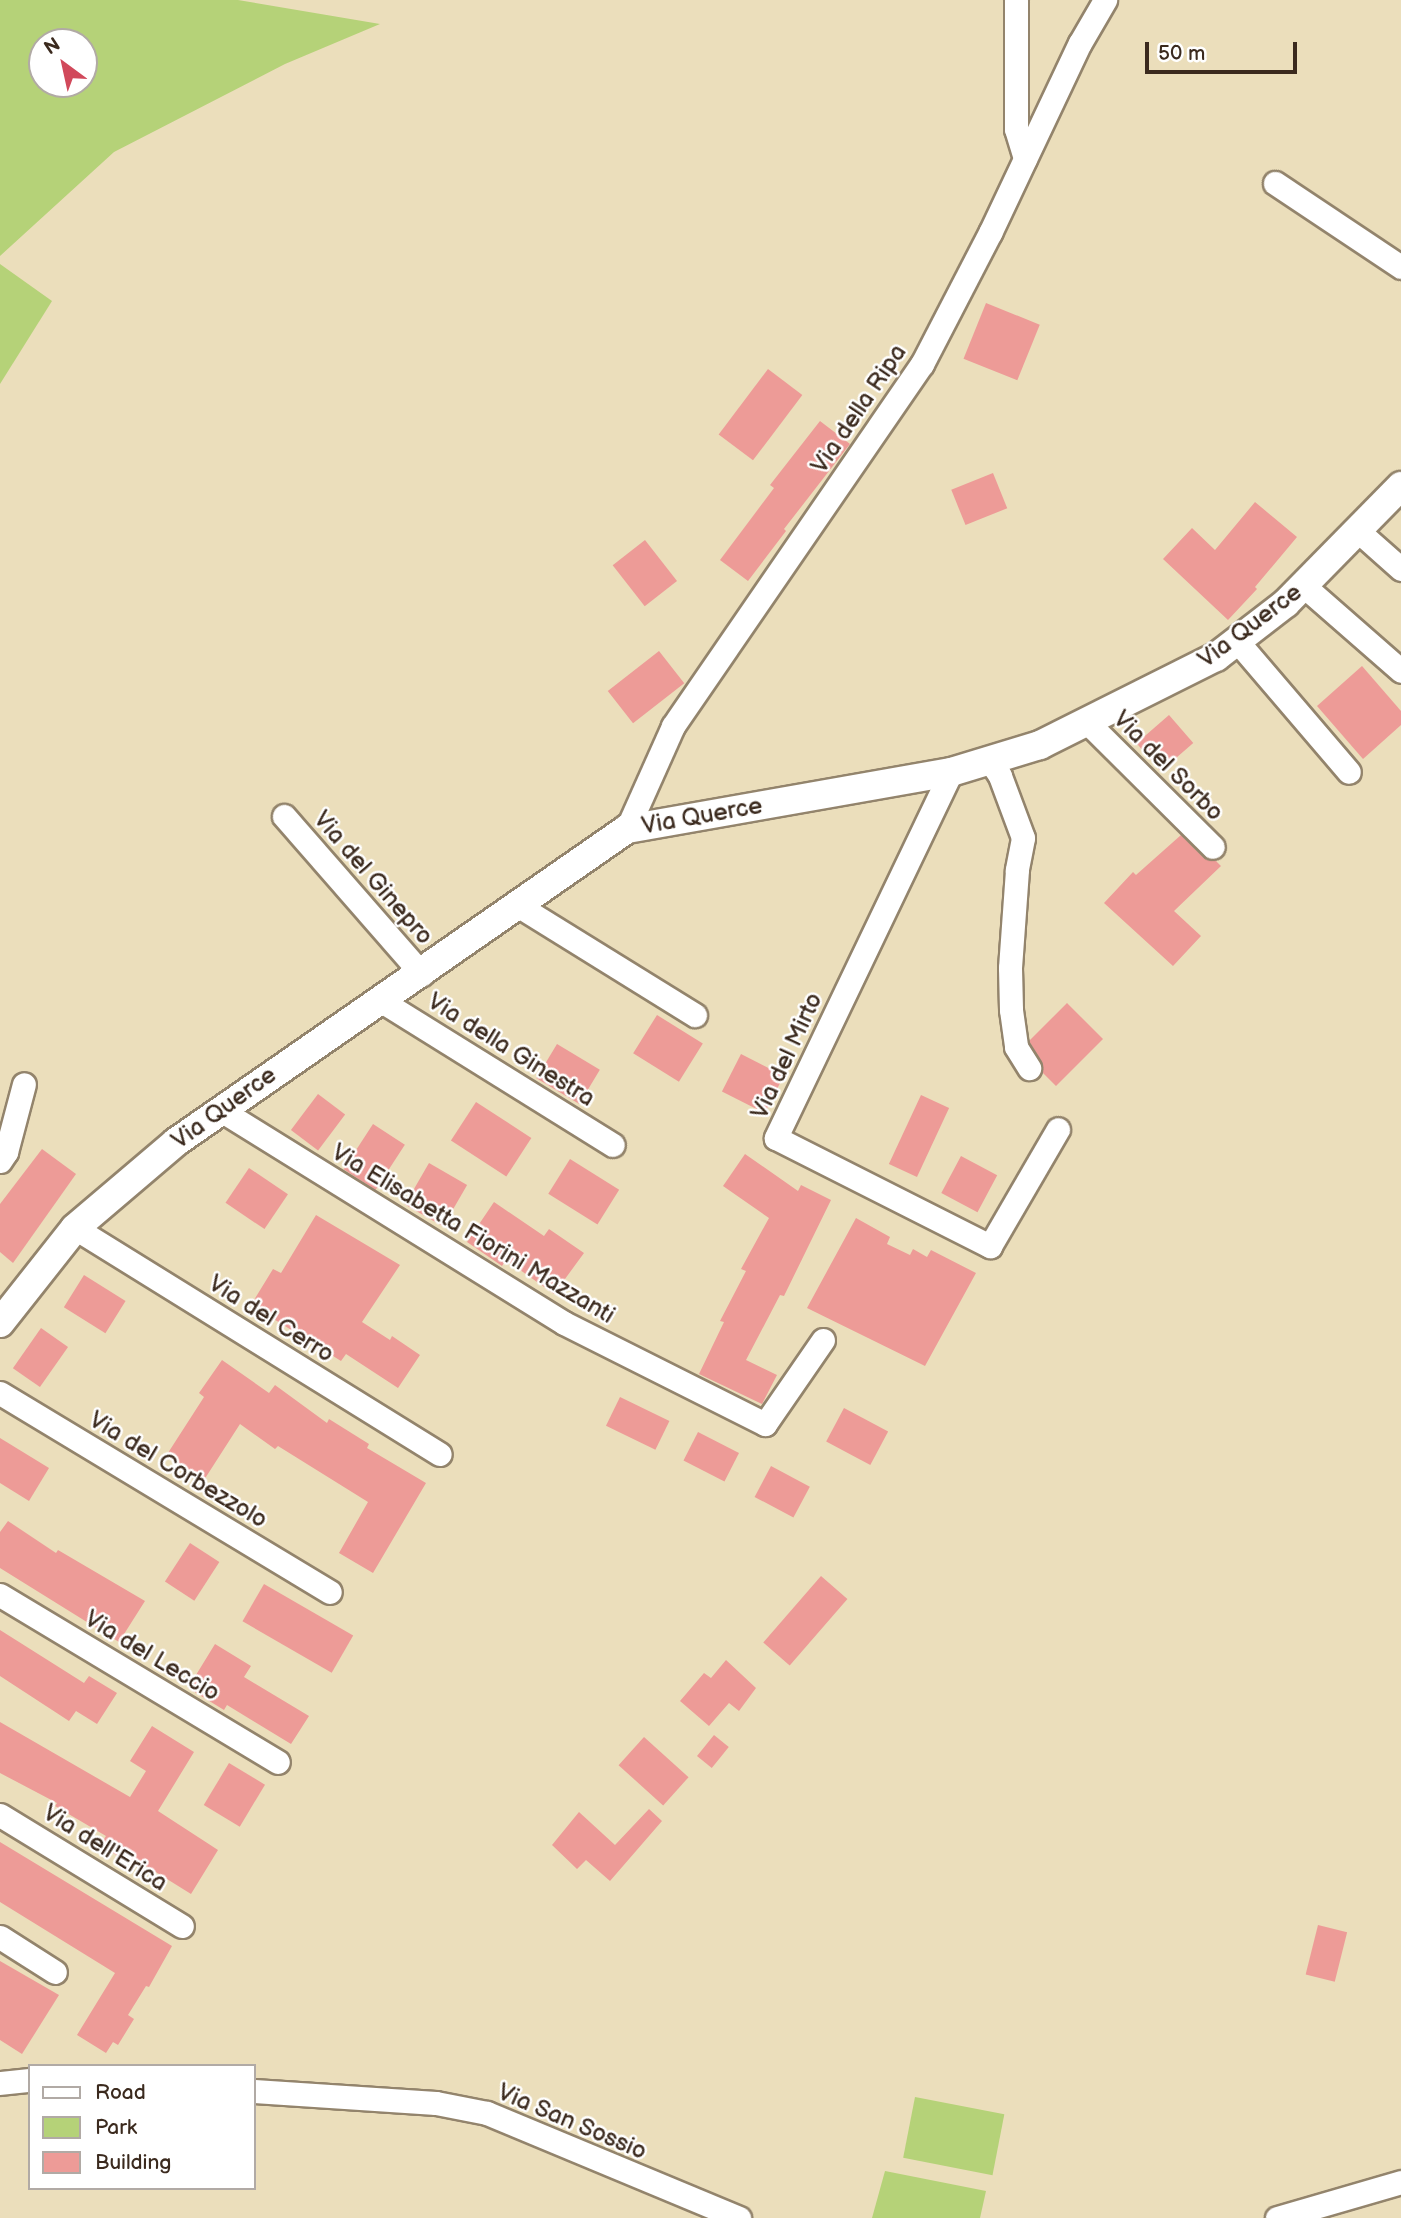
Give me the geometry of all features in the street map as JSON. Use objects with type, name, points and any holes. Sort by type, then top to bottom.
[{"type":"street","points":[[1016,0],[1016,129],[1026,159]]},
{"type":"street","name":"Via della Ripa","points":[[627,829],[673,726],[922,365],[1026,159],[1080,43],[1105,0]]},
{"type":"street","points":[[1275,183],[1401,267]]},
{"type":"street","name":"Via Querce","points":[[0,1323],[75,1228],[219,1110],[422,974],[627,829],[951,772],[1040,745],[1216,657],[1304,586],[1401,486]]},
{"type":"street","points":[[1357,530],[1401,569]]},
{"type":"street","points":[[1304,586],[1401,671]]},
{"type":"street","points":[[1237,641],[1349,772]]},
{"type":"street","points":[[1093,720],[1195,811]]},
{"type":"street","name":"Via del Sorbo","points":[[1093,720],[1213,847]]},
{"type":"street","points":[[990,761],[1000,776],[1023,838],[1017,870],[1010,968],[1011,1010],[1016,1047],[1029,1068]]},
{"type":"street","name":"Via del Mirto","points":[[951,772],[776,1138],[990,1246],[1058,1129]]},
{"type":"street","name":"Via del Ginepro","points":[[284,816],[422,974]]},
{"type":"street","points":[[519,906],[695,1015]]},
{"type":"street","name":"Via della Ginestra","points":[[380,1000],[613,1145]]},
{"type":"street","points":[[0,1161],[6,1152],[23,1084]]},
{"type":"street","name":"Via Elisabetta Fiorini Mazzanti","points":[[219,1110],[564,1323],[765,1424],[823,1340]]},
{"type":"street","name":"Via del Cerro","points":[[75,1228],[440,1454]]},
{"type":"street","name":"Via del Corbezzolo","points":[[0,1393],[330,1592]]},
{"type":"street","name":"Via del Leccio","points":[[0,1595],[278,1762]]},
{"type":"street","name":"Via dell'Erica","points":[[0,1815],[182,1927]]},
{"type":"street","points":[[0,1937],[55,1972]]},
{"type":"street","points":[[0,2082],[28,2080]]},
{"type":"street","name":"Via San Sossio","points":[[256,2091],[436,2103],[487,2113],[739,2218]]},
{"type":"street","points":[[1278,2218],[1401,2182]]},
{"type":"green space","points":[[0,0],[238,0],[380,24],[285,64],[114,152],[0,256]]},
{"type":"green space","points":[[0,264],[52,301],[0,384]]},
{"type":"green space","points":[[915,2097],[1004,2114],[992,2175],[903,2158]]},
{"type":"green space","points":[[885,2171],[986,2191],[980,2218],[872,2218]]},
{"type":"building","points":[[986,303],[1040,325],[1017,380],[964,359]]},
{"type":"building","points":[[768,369],[802,395],[753,460],[719,434]]},
{"type":"building","points":[[820,421],[850,444],[784,529],[786,531],[748,581],[720,560],[774,488],[770,485]]},
{"type":"building","points":[[993,473],[1007,508],[966,525],[951,490]]},
{"type":"building","points":[[1255,502],[1297,537],[1255,587],[1257,589],[1228,620],[1163,559],[1192,528],[1215,550]]},
{"type":"building","points":[[645,540],[677,581],[645,606],[613,565]]},
{"type":"building","points":[[659,651],[684,683],[633,723],[608,691]]},
{"type":"building","points":[[1362,666],[1401,711],[1401,725],[1363,759],[1317,706]]},
{"type":"building","points":[[1169,715],[1193,743],[1161,771],[1137,743]]},
{"type":"building","points":[[1181,835],[1203,857],[1216,861],[1221,866],[1174,911],[1201,936],[1173,966],[1104,903],[1133,872],[1136,875]]},
{"type":"building","points":[[1067,1003],[1103,1039],[1056,1086],[1042,1072],[1041,1061],[1029,1041]]},
{"type":"building","points":[[657,1015],[703,1044],[679,1082],[633,1053]]},
{"type":"building","points":[[557,1044],[600,1070],[579,1104],[536,1078]]},
{"type":"building","points":[[741,1054],[784,1076],[765,1113],[722,1091]]},
{"type":"building","points":[[318,1094],[345,1114],[318,1150],[291,1130]]},
{"type":"building","points":[[921,1095],[949,1108],[917,1177],[889,1164]]},
{"type":"building","points":[[476,1102],[531,1138],[506,1177],[451,1141]]},
{"type":"building","points":[[373,1124],[405,1145],[375,1190],[344,1169]]},
{"type":"building","points":[[42,1149],[76,1174],[13,1263],[0,1252],[0,1204]]},
{"type":"building","points":[[745,1154],[798,1191],[801,1185],[831,1200],[784,1296],[780,1295],[746,1360],[777,1375],[762,1404],[699,1374],[724,1322],[720,1321],[746,1271],[741,1269],[769,1218],[723,1186]]},
{"type":"building","points":[[961,1156],[997,1175],[977,1212],[941,1193]]},
{"type":"building","points":[[570,1159],[619,1190],[597,1225],[548,1194]]},
{"type":"building","points":[[429,1163],[467,1185],[443,1227],[405,1205]]},
{"type":"building","points":[[249,1168],[288,1194],[264,1229],[226,1203]]},
{"type":"building","points":[[494,1202],[544,1236],[549,1229],[584,1253],[554,1294],[506,1260],[502,1266],[467,1242]]},
{"type":"building","points":[[316,1215],[400,1265],[362,1322],[390,1340],[392,1336],[420,1355],[398,1388],[346,1354],[341,1361],[251,1305],[273,1269],[281,1273]]},
{"type":"building","points":[[856,1218],[890,1237],[887,1244],[910,1255],[913,1249],[927,1257],[931,1250],[976,1273],[925,1366],[807,1308]]},
{"type":"building","points":[[84,1275],[126,1301],[105,1333],[64,1307]]},
{"type":"building","points":[[41,1328],[68,1347],[40,1387],[13,1368]]},
{"type":"building","points":[[222,1360],[269,1393],[275,1385],[327,1423],[329,1419],[369,1444],[367,1448],[426,1483],[373,1573],[339,1553],[368,1502],[278,1446],[275,1449],[240,1424],[204,1480],[166,1456],[204,1397],[199,1393]]},
{"type":"building","points":[[620,1397],[669,1421],[655,1450],[606,1426]]},
{"type":"building","points":[[844,1408],[888,1431],[870,1465],[826,1442]]},
{"type":"building","points":[[698,1432],[739,1453],[724,1481],[683,1461]]},
{"type":"building","points":[[0,1438],[49,1468],[29,1501],[0,1483]]},
{"type":"building","points":[[771,1466],[810,1487],[793,1518],[755,1497]]},
{"type":"building","points":[[8,1521],[56,1553],[58,1550],[145,1601],[119,1642],[0,1568],[0,1532]]},
{"type":"building","points":[[190,1543],[219,1562],[194,1601],[165,1582]]},
{"type":"building","points":[[821,1576],[847,1599],[790,1665],[763,1642]]},
{"type":"building","points":[[264,1584],[353,1636],[332,1673],[242,1621]]},
{"type":"building","points":[[0,1630],[84,1683],[89,1676],[117,1693],[97,1724],[76,1711],[69,1721],[0,1676]]},
{"type":"building","points":[[215,1644],[251,1666],[244,1677],[309,1716],[291,1744],[227,1705],[224,1710],[188,1688]]},
{"type":"building","points":[[726,1660],[756,1688],[739,1711],[729,1703],[709,1726],[680,1701],[704,1673],[711,1678]]},
{"type":"building","points":[[0,1722],[130,1797],[146,1771],[130,1761],[152,1726],[194,1752],[158,1811],[218,1850],[191,1894],[138,1861],[135,1867],[100,1845],[106,1836],[55,1806],[57,1803],[0,1773]]},
{"type":"building","points":[[714,1735],[729,1747],[712,1768],[697,1756]]},
{"type":"building","points":[[644,1737],[689,1777],[663,1805],[619,1765]]},
{"type":"building","points":[[229,1763],[265,1785],[240,1827],[204,1805]]},
{"type":"building","points":[[649,1809],[662,1821],[610,1881],[586,1860],[577,1869],[552,1845],[579,1812],[615,1845]]},
{"type":"building","points":[[0,1842],[172,1946],[149,1987],[146,1986],[128,2015],[134,2019],[118,2045],[113,2042],[106,2053],[77,2035],[115,1973],[0,1902]]},
{"type":"building","points":[[1318,1925],[1347,1932],[1335,1982],[1306,1974]]},
{"type":"building","points":[[0,1961],[59,1995],[22,2054],[0,2040]]}]
